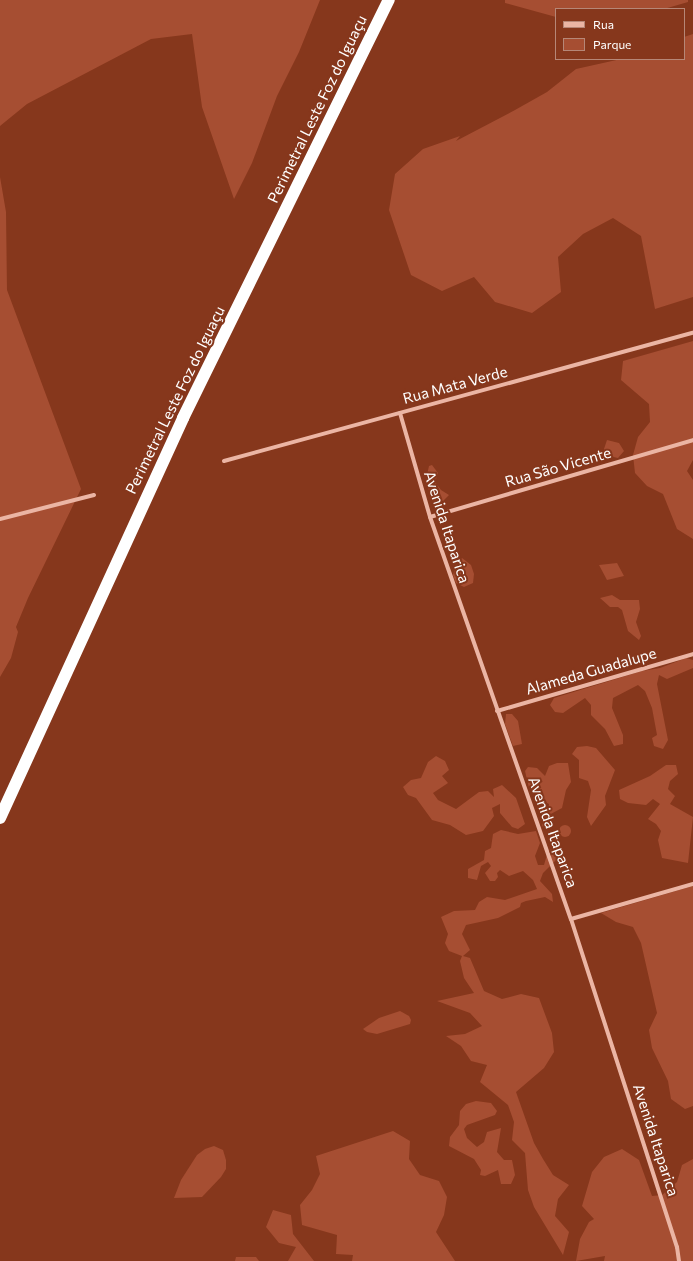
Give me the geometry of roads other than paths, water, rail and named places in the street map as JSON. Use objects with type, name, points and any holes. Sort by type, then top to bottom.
[{"type":"highway","name":"Perimetral Leste Foz do Iguaçu","points":[[0,818],[182,418],[389,0]]},
{"type":"street","name":"Rua Mata Verde","points":[[224,460],[693,333]]},
{"type":"street","name":"Avenida Itaparica","points":[[400,413],[430,517],[496,711],[571,919],[670,1224],[679,1261]]},
{"type":"street","name":"Rua São Vicente","points":[[430,517],[693,440]]},
{"type":"street","points":[[0,519],[94,496]]},
{"type":"street","name":"Alameda Guadalupe","points":[[496,711],[693,654]]},
{"type":"street","points":[[571,919],[693,884]]}]
